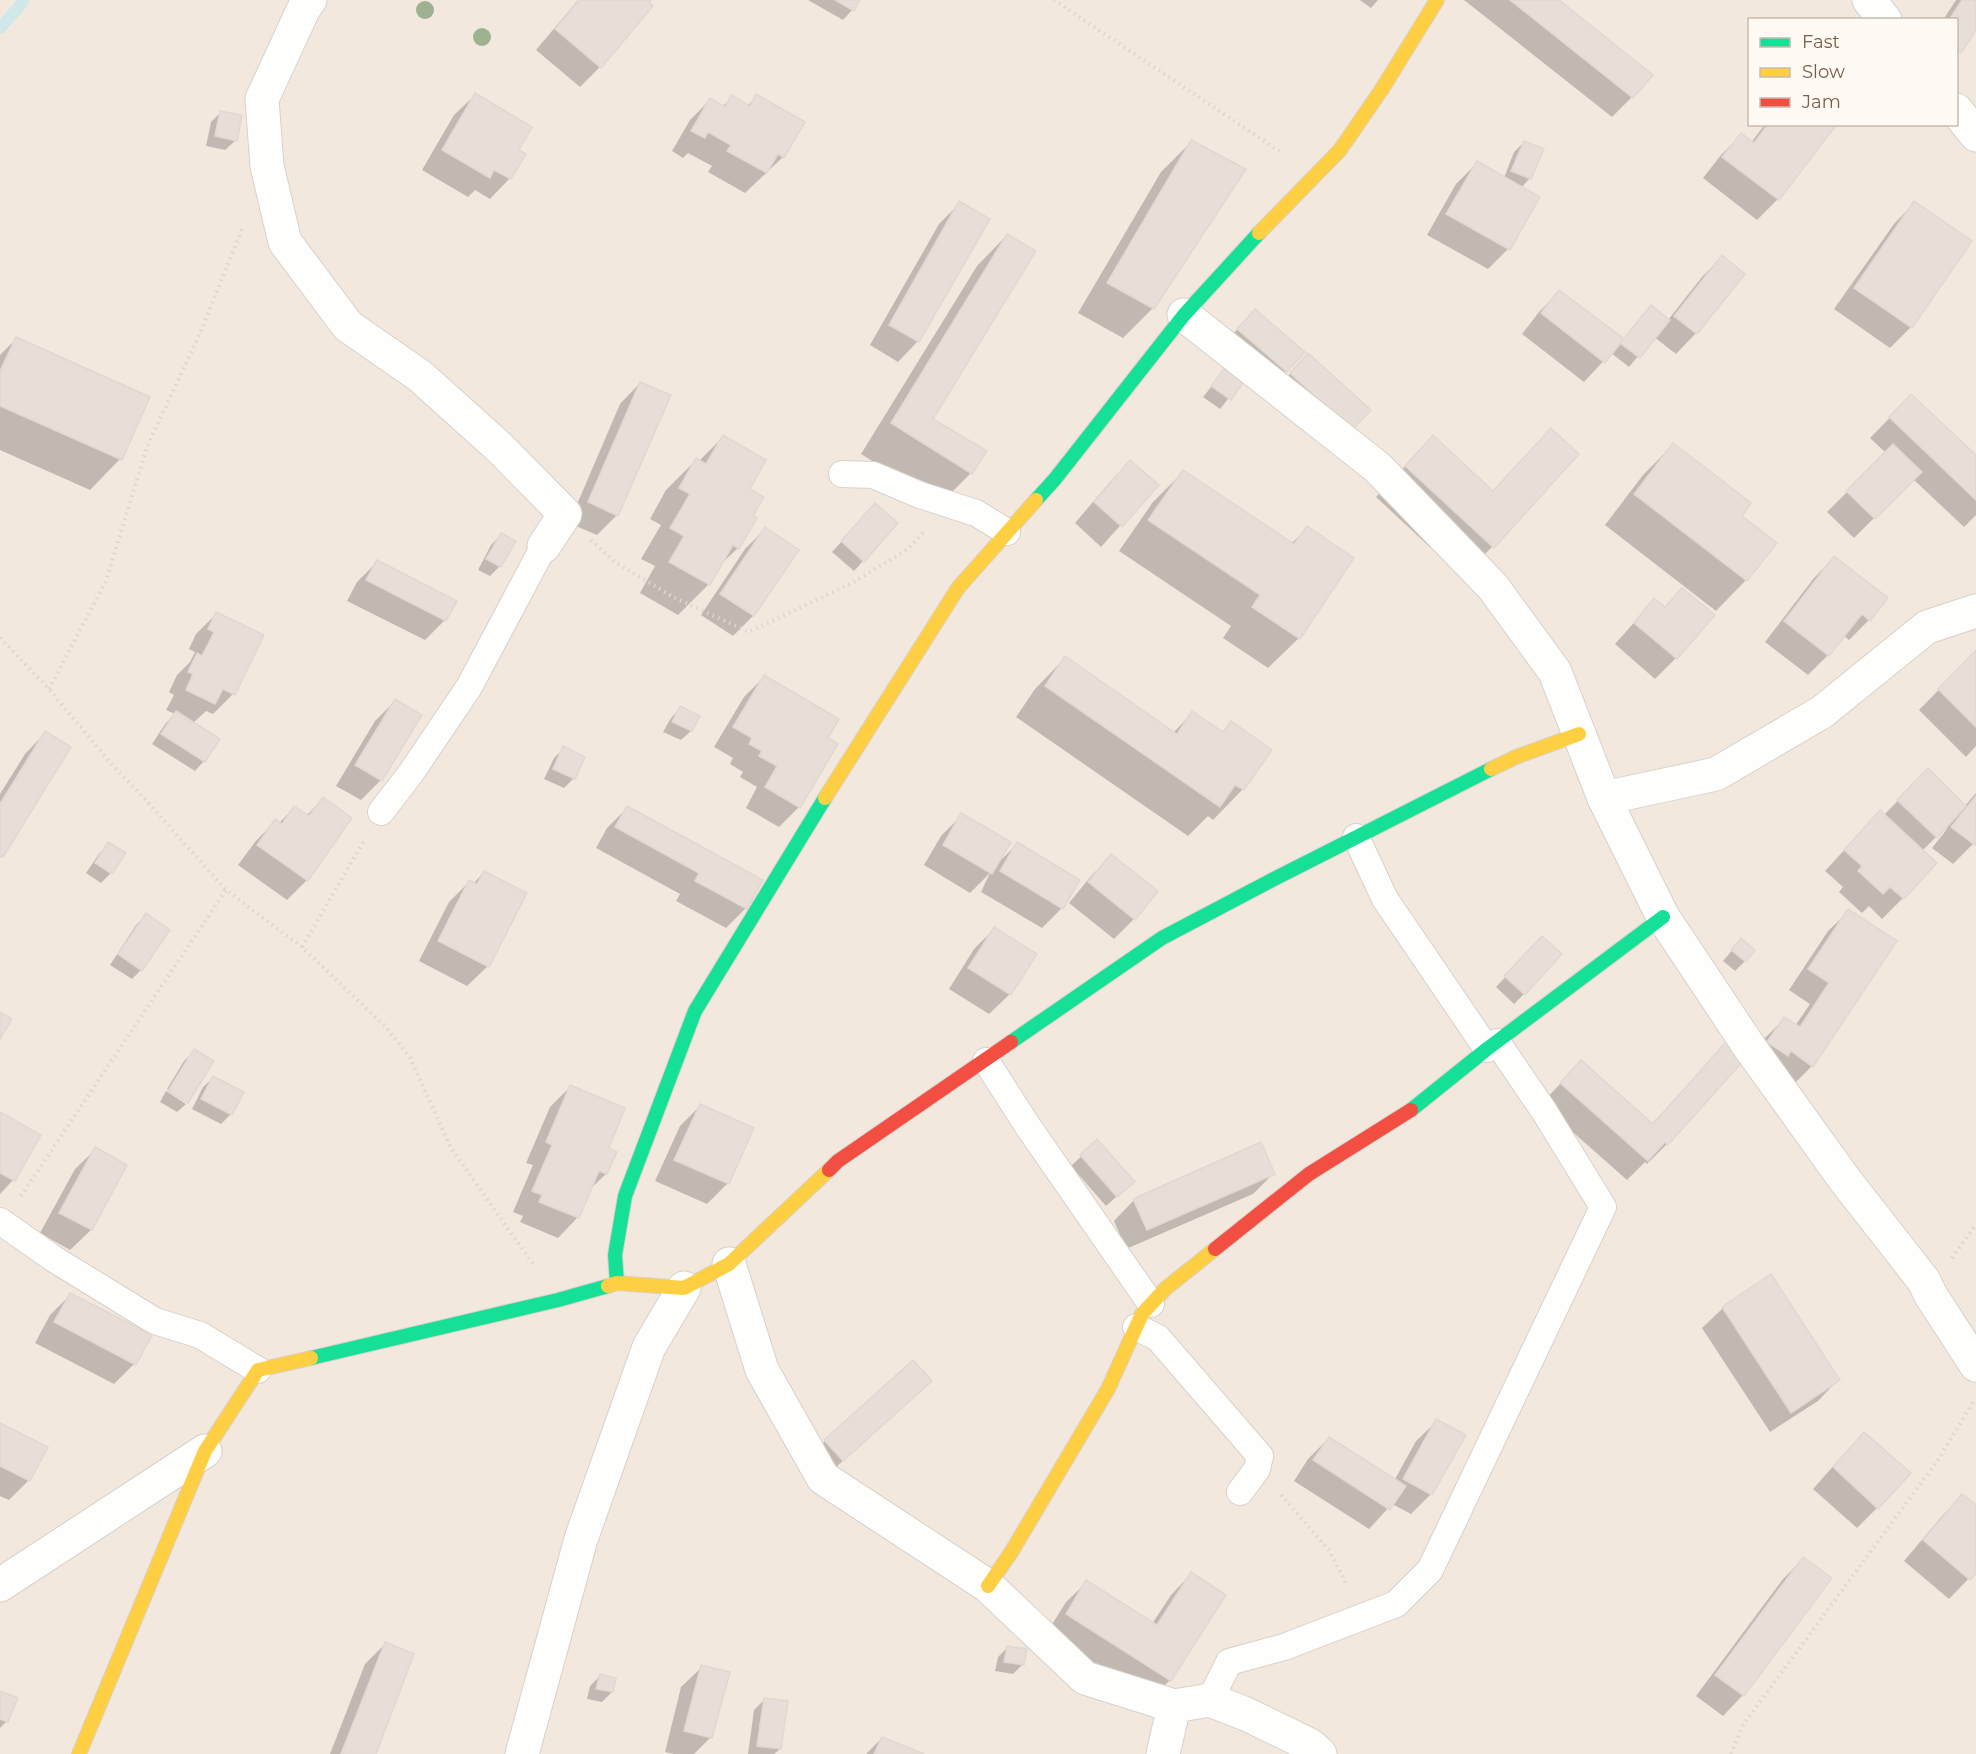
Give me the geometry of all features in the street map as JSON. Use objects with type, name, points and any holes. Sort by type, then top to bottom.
[{"type":"street","points":[[310,0],[304,8],[262,99],[267,166],[285,242],[348,326],[420,376],[500,448],[565,514],[544,546]]},
{"type":"street","points":[[616,1283],[615,1255],[625,1196],[695,1011],[958,588],[1055,479],[1184,315],[1263,228],[1340,150],[1382,89],[1437,0]]},
{"type":"street","points":[[1869,0],[1883,18]]},
{"type":"street","points":[[1958,112],[1976,135]]},
{"type":"street","points":[[1184,315],[1377,467],[1493,587],[1555,672],[1604,798],[1663,917],[1748,1045],[1845,1180],[1924,1281],[1976,1365]]},
{"type":"street","points":[[1604,798],[1716,774],[1822,712],[1927,627],[1976,611]]},
{"type":"street","points":[[522,1754],[581,1539],[649,1347],[684,1288],[729,1264],[838,1161],[1162,938],[1516,757],[1578,734]]},
{"type":"street","points":[[988,1586],[1012,1551],[1108,1389],[1142,1314],[1165,1289],[1309,1174],[1411,1110],[1492,1045],[1663,917]]},
{"type":"street","points":[[729,1264],[762,1370],[823,1478],[988,1586],[1085,1678],[1174,1706],[1210,1700],[1246,1714],[1310,1745],[1320,1754]]},
{"type":"street","points":[[79,1754],[206,1451],[258,1370],[558,1300],[616,1283],[684,1288]]},
{"type":"street","points":[[0,1585],[206,1451]]},
{"type":"street","points":[[1163,1754],[1174,1706]]},
{"type":"lane","points":[[842,474],[873,476],[920,495],[976,513],[1007,532]]},
{"type":"lane","points":[[381,812],[411,773],[469,687],[544,546]]},
{"type":"lane","points":[[1210,1700],[1229,1662],[1284,1647],[1396,1604],[1430,1570],[1603,1207],[1544,1111],[1492,1045],[1385,899],[1356,837]]},
{"type":"lane","points":[[986,1061],[1040,1144],[1151,1304]]},
{"type":"lane","points":[[1,1222],[54,1259],[155,1321],[200,1335],[258,1370]]},
{"type":"lane","points":[[1136,1327],[1158,1338],[1260,1456],[1257,1469],[1240,1492]]},
{"type":"path","points":[[1054,0],[1315,176]]},
{"type":"path","points":[[49,689],[106,581],[147,447],[201,332],[245,221]]},
{"type":"path","points":[[565,514],[615,562],[673,597],[749,632],[852,583],[908,549],[948,504]]},
{"type":"path","points":[[0,638],[49,689],[113,766],[226,890],[302,947],[387,1028],[410,1058],[452,1148],[558,1300]]},
{"type":"path","points":[[302,947],[381,812]]},
{"type":"path","points":[[1,1222],[226,890]]},
{"type":"path","points":[[1731,1754],[1743,1725],[1938,1460],[1976,1399]]},
{"type":"path","points":[[1257,1469],[1329,1550],[1351,1593],[1352,1621]]},
{"type":"shaded area","points":[[0,0],[1976,0],[1976,1754],[0,1754]]},
{"type":"building","points":[[579,0],[651,0],[649,2],[653,6],[601,68],[555,29]]},
{"type":"building","points":[[835,0],[860,0],[854,11]]},
{"type":"building","points":[[1510,0],[1559,0],[1653,75],[1633,98]]},
{"type":"building","points":[[1962,0],[1976,0],[1976,30],[1961,53],[1958,51],[1958,18],[1950,18]]},
{"type":"building","points":[[475,93],[532,127],[519,150],[526,154],[511,179],[494,170],[490,178],[442,150]]},
{"type":"building","points":[[756,94],[805,122],[784,158],[778,154],[767,173],[727,151],[731,145],[708,132],[705,138],[691,131],[710,98],[725,107],[731,95],[750,106]]},
{"type":"building","points":[[220,111],[242,115],[237,141],[215,136]]},
{"type":"building","points":[[1767,126],[1835,126],[1779,200],[1722,157],[1741,133],[1754,143]]},
{"type":"building","points":[[1191,140],[1246,169],[1154,309],[1107,283]]},
{"type":"building","points":[[1524,141],[1544,149],[1531,179],[1511,171]]},
{"type":"building","points":[[1477,161],[1540,197],[1510,250],[1446,214]]},
{"type":"building","points":[[959,201],[990,219],[919,342],[889,325]]},
{"type":"building","points":[[1914,201],[1972,241],[1912,328],[1854,288]]},
{"type":"building","points":[[1007,234],[1036,251],[933,419],[987,451],[972,474],[891,423]]},
{"type":"building","points":[[1722,255],[1745,274],[1697,334],[1674,316]]},
{"type":"building","points":[[1559,290],[1624,339],[1605,363],[1541,313]]},
{"type":"building","points":[[1651,305],[1670,320],[1640,358],[1620,343]]},
{"type":"building","points":[[1255,309],[1305,352],[1287,372],[1237,329]]},
{"type":"building","points":[[16,337],[150,397],[122,460],[0,406],[0,371]]},
{"type":"building","points":[[1308,353],[1371,410],[1352,430],[1290,373]]},
{"type":"building","points":[[1224,369],[1243,383],[1231,400],[1211,386]]},
{"type":"building","points":[[640,382],[671,395],[618,516],[588,502]]},
{"type":"building","points":[[1911,394],[1976,455],[1976,500],[1889,417]]},
{"type":"building","points":[[1551,428],[1579,454],[1494,548],[1405,466],[1433,435],[1493,491]]},
{"type":"building","points":[[723,435],[766,460],[750,489],[764,497],[753,516],[757,518],[739,549],[733,545],[710,585],[669,562],[684,536],[670,528],[690,494],[679,488],[696,458],[706,464]]},
{"type":"building","points":[[1673,443],[1751,503],[1742,516],[1777,543],[1747,581],[1634,494]]},
{"type":"building","points":[[1893,444],[1922,472],[1875,519],[1846,491]]},
{"type":"building","points":[[1130,460],[1159,485],[1122,527],[1094,502]]},
{"type":"building","points":[[1183,470],[1294,544],[1307,526],[1354,558],[1300,639],[1252,607],[1260,595],[1148,520]]},
{"type":"building","points":[[875,503],[898,523],[864,562],[841,541]]},
{"type":"building","points":[[765,527],[799,550],[754,616],[720,594]]},
{"type":"building","points":[[501,533],[516,541],[501,567],[486,559]]},
{"type":"building","points":[[1834,556],[1888,598],[1870,621],[1862,614],[1829,656],[1784,621]]},
{"type":"building","points":[[377,560],[457,601],[446,621],[366,580]]},
{"type":"building","points":[[1682,588],[1715,615],[1677,659],[1634,623],[1654,598],[1665,607]]},
{"type":"building","points":[[216,612],[264,635],[235,695],[223,689],[215,704],[186,690],[193,674],[188,672],[197,653],[202,656],[214,632],[208,629]]},
{"type":"building","points":[[1976,650],[1976,727],[1938,689]]},
{"type":"building","points":[[1065,656],[1177,734],[1192,711],[1223,732],[1231,721],[1272,750],[1244,790],[1235,785],[1220,807],[1045,686]]},
{"type":"building","points":[[764,675],[839,719],[828,738],[838,744],[800,808],[765,787],[777,766],[759,756],[762,751],[749,744],[752,738],[733,727]]},
{"type":"building","points":[[395,699],[422,715],[382,781],[355,765]]},
{"type":"building","points":[[680,706],[700,716],[692,731],[672,722]]},
{"type":"building","points":[[176,711],[220,739],[205,762],[161,734]]},
{"type":"building","points":[[45,731],[71,747],[3,857],[0,856],[0,804]]},
{"type":"building","points":[[563,746],[585,757],[575,779],[553,769]]},
{"type":"building","points":[[1928,768],[1966,806],[1937,838],[1897,800]]},
{"type":"building","points":[[1976,796],[1976,844],[1975,845],[1951,827]]},
{"type":"building","points":[[323,797],[352,818],[308,881],[257,845],[275,819],[282,824],[294,806],[309,816]]},
{"type":"building","points":[[627,806],[763,880],[747,909],[695,881],[699,873],[615,827]]},
{"type":"building","points":[[1880,810],[1937,863],[1904,899],[1890,887],[1883,894],[1858,871],[1862,866],[1844,850]]},
{"type":"building","points":[[961,813],[1011,842],[992,874],[943,845]]},
{"type":"building","points":[[108,842],[126,853],[112,874],[95,863]]},
{"type":"building","points":[[1017,842],[1080,880],[1063,909],[1000,871]]},
{"type":"building","points":[[1111,854],[1158,891],[1135,920],[1088,882]]},
{"type":"building","points":[[484,871],[527,893],[489,967],[438,941],[469,880],[477,884]]},
{"type":"building","points":[[1848,909],[1897,941],[1813,1067],[1791,1051],[1788,1056],[1767,1042],[1784,1017],[1800,1027],[1829,983],[1808,969]]},
{"type":"building","points":[[146,913],[170,930],[142,971],[118,954]]},
{"type":"building","points":[[994,927],[1037,954],[1011,995],[968,968]]},
{"type":"building","points":[[1542,936],[1562,954],[1525,995],[1504,976]]},
{"type":"building","points":[[1741,938],[1755,950],[1746,962],[1731,950]]},
{"type":"building","points":[[0,1012],[12,1019],[0,1039]]},
{"type":"building","points":[[1725,1043],[1744,1060],[1668,1145],[1665,1142],[1648,1161],[1560,1083],[1581,1060],[1653,1124]]},
{"type":"building","points":[[194,1049],[214,1061],[188,1103],[168,1091]]},
{"type":"building","points":[[213,1076],[244,1092],[232,1115],[201,1099]]},
{"type":"building","points":[[570,1085],[625,1108],[609,1148],[617,1152],[607,1174],[599,1171],[579,1218],[539,1202],[542,1195],[532,1191],[552,1145],[546,1142]]},
{"type":"building","points":[[700,1104],[754,1128],[729,1184],[674,1160]]},
{"type":"building","points":[[0,1112],[41,1135],[15,1181],[0,1173]]},
{"type":"building","points":[[1097,1139],[1135,1182],[1117,1197],[1080,1155]]},
{"type":"building","points":[[1261,1142],[1275,1174],[1147,1230],[1133,1199]]},
{"type":"building","points":[[95,1147],[127,1165],[92,1230],[59,1213]]},
{"type":"building","points":[[1771,1274],[1840,1380],[1791,1413],[1722,1307]]},
{"type":"building","points":[[70,1293],[152,1335],[136,1365],[54,1322]]},
{"type":"building","points":[[913,1360],[932,1381],[843,1461],[824,1440]]},
{"type":"building","points":[[1436,1419],[1466,1435],[1432,1495],[1403,1479]]},
{"type":"building","points":[[0,1423],[48,1447],[30,1481],[0,1466]]},
{"type":"building","points":[[1864,1432],[1911,1473],[1878,1509],[1833,1467]]},
{"type":"building","points":[[1329,1437],[1406,1486],[1390,1510],[1313,1460]]},
{"type":"building","points":[[1962,1494],[1976,1505],[1976,1573],[1970,1580],[1923,1540]]},
{"type":"building","points":[[1803,1557],[1832,1578],[1744,1696],[1715,1675]]},
{"type":"building","points":[[1191,1572],[1226,1595],[1171,1681],[1066,1614],[1086,1580],[1157,1625]]},
{"type":"building","points":[[385,1642],[414,1654],[376,1754],[341,1754]]},
{"type":"building","points":[[1007,1646],[1027,1649],[1024,1665],[1004,1662]]},
{"type":"building","points":[[701,1665],[730,1672],[712,1738],[684,1731]]},
{"type":"building","points":[[600,1674],[616,1678],[613,1692],[596,1689]]},
{"type":"building","points":[[0,1691],[18,1698],[8,1722],[0,1719]]},
{"type":"building","points":[[764,1698],[788,1701],[781,1749],[757,1746]]},
{"type":"building","points":[[882,1737],[924,1754],[874,1754]]},
{"type":"waterway","points":[[0,28],[23,0]]},
{"type":"traffic: fast","points":[[1036,500],[1184,315],[1259,233]]},
{"type":"traffic: fast","points":[[1011,1042],[1162,938],[1491,769]]},
{"type":"traffic: fast","points":[[617,1283],[615,1255],[625,1196],[695,1011],[825,798]]},
{"type":"traffic: fast","points":[[1411,1110],[1487,1049],[1663,917]]},
{"type":"traffic: fast","points":[[311,1358],[558,1300],[608,1286]]},
{"type":"traffic: slow","points":[[1259,233],[1340,150],[1382,89],[1437,0]]},
{"type":"traffic: slow","points":[[825,798],[958,588],[1036,500]]},
{"type":"traffic: slow","points":[[1491,769],[1516,757],[1579,734]]},
{"type":"traffic: slow","points":[[608,1286],[617,1283],[684,1288],[729,1264],[829,1170]]},
{"type":"traffic: slow","points":[[988,1586],[1012,1551],[1108,1389],[1142,1314],[1165,1289],[1215,1249]]},
{"type":"traffic: slow","points":[[79,1754],[205,1451],[258,1370],[311,1358]]},
{"type":"traffic: jam","points":[[829,1170],[838,1161],[1011,1042]]},
{"type":"traffic: jam","points":[[1215,1249],[1309,1174],[1411,1110]]}]
